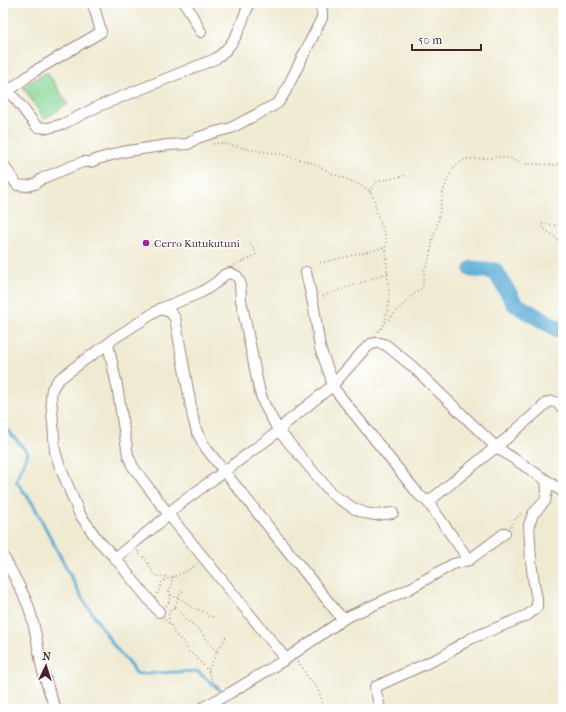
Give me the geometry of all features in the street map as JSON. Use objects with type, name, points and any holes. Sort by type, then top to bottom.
[{"type":"street","points":[[92,3],[96,10],[101,32],[35,71],[6,93],[18,102],[37,127],[48,128],[63,124],[99,106],[215,59],[224,53],[237,35],[249,3]]},
{"type":"street","points":[[185,3],[201,32]]},
{"type":"street","points":[[3,164],[17,185],[27,186],[35,184],[43,178],[83,162],[91,162],[122,152],[168,145],[188,144],[197,138],[231,128],[278,103],[322,18],[322,11],[319,4],[316,3]]},
{"type":"street","points":[[306,272],[314,308],[320,348],[330,375],[332,386],[419,495],[428,502],[469,560]]},
{"type":"street","points":[[159,612],[115,558],[96,539],[79,513],[55,451],[51,397],[52,390],[58,380],[113,339],[160,309],[202,292],[224,275],[230,273],[237,276],[240,282],[241,300],[259,389],[264,404],[279,431],[333,495],[355,509],[365,512],[376,515],[393,513]]},
{"type":"street","points":[[160,309],[170,312],[175,318],[193,418],[197,432],[205,447],[335,609],[345,618]]},
{"type":"street","points":[[115,558],[169,515],[173,509],[279,431],[286,423],[332,386],[363,351],[371,344],[376,343],[386,345],[412,366],[496,447],[563,492]]},
{"type":"street","points":[[108,344],[117,386],[128,455],[133,467],[169,515],[286,659]]},
{"type":"street","points":[[428,502],[506,439],[548,402],[552,401],[557,403],[563,409]]},
{"type":"street","points":[[380,709],[375,687],[445,655],[472,638],[528,615],[537,607],[531,561],[529,525],[533,514],[545,501],[547,491],[546,480]]},
{"type":"street","points":[[200,709],[225,696],[286,659],[345,618],[407,590],[454,564],[469,560],[505,533]]},
{"type":"street","points":[[3,556],[18,583],[28,606],[34,626],[43,670],[49,692],[56,709]]},
{"type":"path","points":[[212,144],[220,143],[280,154],[312,163],[368,189],[374,198],[377,214],[386,238],[389,292],[385,322],[381,329],[372,336],[370,340],[371,344]]},
{"type":"path","points":[[385,322],[423,286],[424,269],[432,252],[433,237],[443,192],[453,168],[466,159],[496,157],[508,158],[529,164],[563,165]]},
{"type":"path","points":[[370,192],[376,182],[407,175]]},
{"type":"path","points":[[563,225],[541,225],[543,229],[552,234],[563,246]]},
{"type":"path","points":[[224,275],[236,264],[256,254],[250,244]]},
{"type":"path","points":[[320,263],[386,247]]},
{"type":"path","points":[[323,296],[388,273]]},
{"type":"path","points":[[142,537],[145,541],[138,552],[144,557],[154,574],[168,578]]},
{"type":"path","points":[[149,600],[159,591],[162,581],[194,567],[204,558]]},
{"type":"path","points":[[174,576],[171,581],[172,585],[169,592],[170,601],[166,607],[159,612],[172,627],[174,633],[185,644],[189,652],[195,656],[208,671],[210,677],[225,696]]},
{"type":"path","points":[[169,623],[169,612],[175,607],[178,598],[185,590]]},
{"type":"path","points":[[170,595],[185,602],[189,606],[206,613],[208,616],[214,617]]},
{"type":"path","points":[[175,607],[180,610],[186,619],[196,627],[218,652]]},
{"type":"path","points":[[208,671],[226,637]]},
{"type":"path","points":[[286,659],[298,662],[301,665],[307,677],[317,688],[324,709]]},
{"type":"green space","points":[[47,72],[68,104],[44,119],[23,87]]},
{"type":"waterway","points":[[472,269],[495,271],[515,304],[563,332]]},
{"type":"waterway","points":[[3,425],[28,453],[16,481],[33,504],[81,596],[112,643],[137,674],[197,671],[220,690]]},
{"type":"waterway","points":[[223,709],[224,700]]},
{"type":"place","name":"Cerro Kutukutuni","points":[[146,243]]}]
